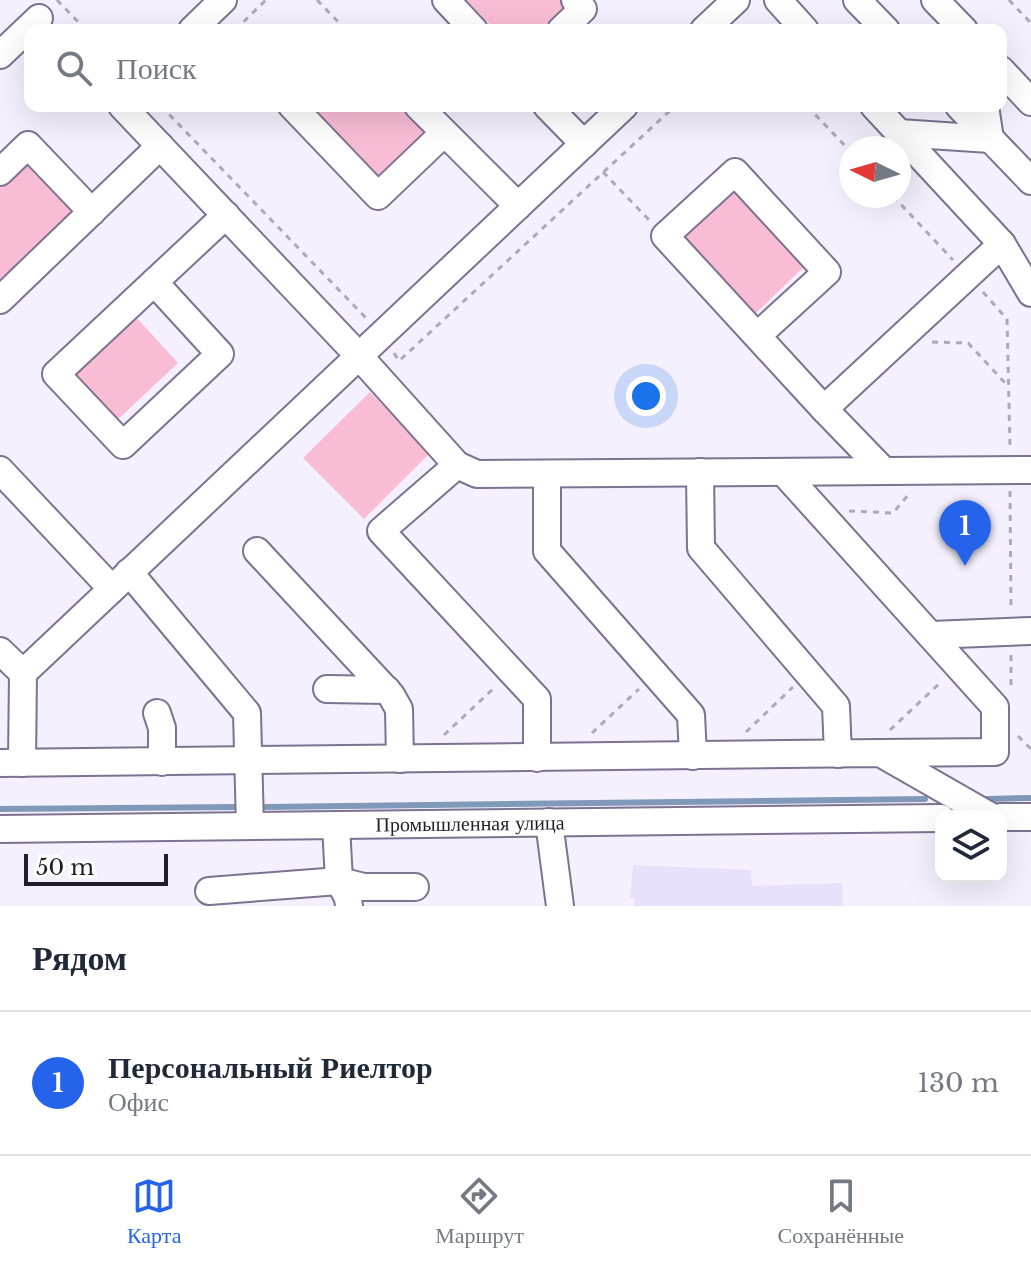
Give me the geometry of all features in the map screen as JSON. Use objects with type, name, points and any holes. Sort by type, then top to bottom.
[{"type":"street","points":[[198,24],[223,0]]},
{"type":"street","points":[[446,0],[468,24]]},
{"type":"street","points":[[567,24],[583,9],[575,0]]},
{"type":"street","points":[[710,24],[736,0]]},
{"type":"street","points":[[778,0],[800,24]]},
{"type":"street","points":[[857,0],[880,24]]},
{"type":"street","points":[[935,0],[958,24]]},
{"type":"street","points":[[0,55],[24,30]]},
{"type":"street","points":[[1007,76],[1031,102]]},
{"type":"street","points":[[128,112],[359,356],[457,465],[477,474],[1021,470]]},
{"type":"street","points":[[298,112],[378,196],[444,133]]},
{"type":"street","points":[[424,112],[518,206]]},
{"type":"street","points":[[553,112],[584,144]]},
{"type":"street","points":[[618,112],[23,673],[11,763],[838,754],[885,742],[995,752],[995,707],[785,474]]},
{"type":"street","points":[[880,112],[1002,244],[1031,293]]},
{"type":"street","points":[[965,112],[1031,181]]},
{"type":"street","points":[[986,112],[990,139]]},
{"type":"street","points":[[899,133],[990,139]]},
{"type":"street","points":[[0,172],[28,145],[92,212]]},
{"type":"street","points":[[0,300],[160,146]]},
{"type":"street","points":[[757,336],[827,272],[735,172],[665,236],[824,409],[884,471]]},
{"type":"street","points":[[154,282],[220,354],[123,445],[56,374],[154,282],[226,215]]},
{"type":"street","points":[[824,409],[1002,244]]},
{"type":"street","points":[[457,465],[381,531],[537,699],[537,758]]},
{"type":"street","points":[[0,470],[121,580],[247,713],[250,826]]},
{"type":"street","points":[[700,472],[701,548],[836,706],[838,754]]},
{"type":"street","points":[[547,474],[547,551],[691,715],[693,756]]},
{"type":"street","points":[[257,551],[387,690],[399,709],[400,759]]},
{"type":"street","points":[[931,635],[1021,631]]},
{"type":"street","points":[[0,651],[23,673]]},
{"type":"street","points":[[327,689],[387,690]]},
{"type":"street","points":[[157,713],[162,728],[162,762]]},
{"type":"street","points":[[885,742],[981,810]]},
{"type":"street","points":[[1007,817],[1031,817]]},
{"type":"street","name":"Промышленная улица","points":[[0,829],[935,818]]},
{"type":"street","points":[[549,822],[560,906]]},
{"type":"street","points":[[336,825],[339,881],[349,906]]},
{"type":"street","points":[[209,891],[339,881],[364,887],[415,887]]},
{"type":"path","points":[[241,24],[266,0]]},
{"type":"path","points":[[317,0],[340,24]]},
{"type":"path","points":[[1009,0],[1031,23]]},
{"type":"path","points":[[42,12],[71,24]]},
{"type":"path","points":[[167,112],[382,334],[399,361],[668,112]]},
{"type":"path","points":[[813,112],[839,139]]},
{"type":"path","points":[[603,172],[665,236]]},
{"type":"path","points":[[904,208],[1007,319],[1008,386],[1021,470],[1021,631],[1011,691]]},
{"type":"path","points":[[929,342],[968,343],[1008,386]]},
{"type":"path","points":[[818,510],[893,513],[916,487]]},
{"type":"path","points":[[885,742],[959,665]]},
{"type":"path","points":[[444,735],[511,672]]},
{"type":"path","points":[[746,732],[808,673]]},
{"type":"path","points":[[592,733],[654,674]]},
{"type":"path","points":[[1011,729],[1031,749]]},
{"type":"shaded area","points":[[467,0],[560,0],[566,6],[546,24],[489,24]]},
{"type":"shaded area","points":[[313,112],[406,112],[427,134],[378,181]]},
{"type":"shaded area","points":[[27,163],[73,213],[0,281],[0,188]]},
{"type":"shaded area","points":[[733,182],[809,262],[755,314],[679,234]]},
{"type":"shaded area","points":[[133,314],[178,363],[113,424],[67,375]]},
{"type":"shaded area","points":[[370,392],[430,453],[364,519],[303,458]]},
{"type":"shaded area","points":[[633,865],[751,870],[752,886],[842,883],[843,906],[634,906],[635,899],[630,898]]},
{"type":"waterway","points":[[987,799],[1031,798]]},
{"type":"waterway","points":[[266,807],[925,799]]},
{"type":"waterway","points":[[0,809],[238,807]]},
{"type":"place","name":"Персональный Риелтор","points":[[965,566]]}]
